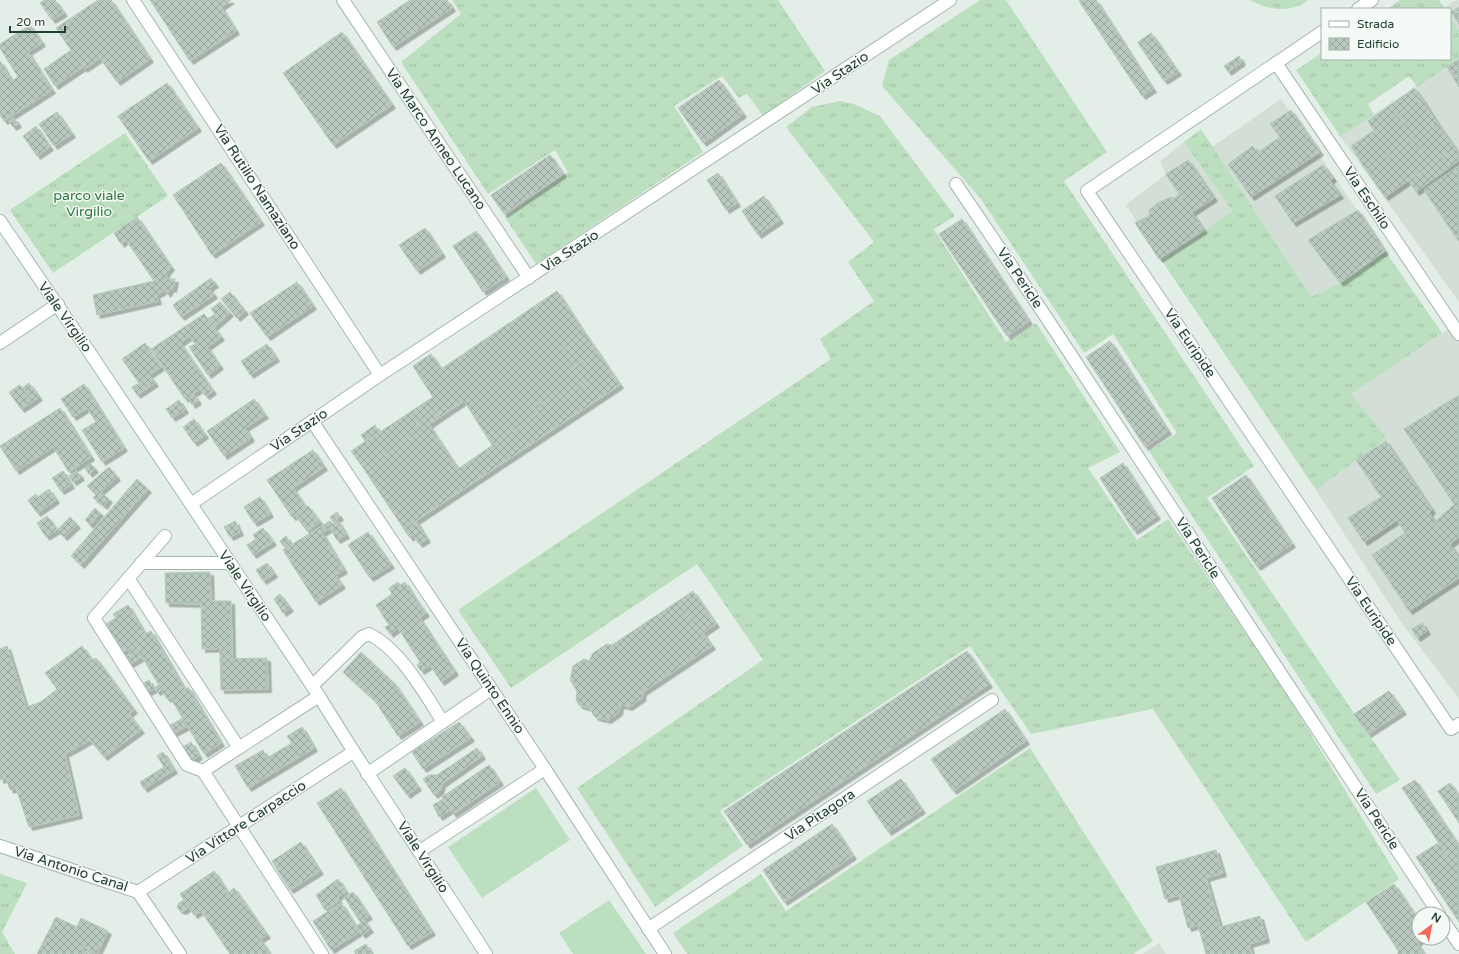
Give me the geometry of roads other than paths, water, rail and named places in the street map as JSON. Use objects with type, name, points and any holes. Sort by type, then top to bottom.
[{"type":"street","name":"Via Rutilio Namaziano","points":[[133,0],[380,375]]},
{"type":"street","name":"Via Marco Anneo Lucano","points":[[343,0],[529,278]]},
{"type":"street","name":"Via Stazio","points":[[191,504],[380,375],[950,0]]},
{"type":"street","points":[[1360,8],[1372,0]]},
{"type":"street","name":"Via Euripide","points":[[1321,33],[1087,191],[1455,727]]},
{"type":"street","name":"Via Eschilo","points":[[1276,63],[1459,334]]},
{"type":"street","name":"Via Pericle","points":[[956,184],[1042,311],[1434,906]]},
{"type":"street","name":"Viale Virgilio","points":[[0,221],[58,304],[315,691],[367,774],[420,851],[486,954]]},
{"type":"street","points":[[0,343],[58,304]]},
{"type":"street","name":"Via Quinto Ennio","points":[[312,421],[545,768],[665,954]]},
{"type":"street","points":[[165,536],[94,618],[188,765],[203,771],[322,954]]},
{"type":"street","points":[[141,563],[230,563]]},
{"type":"street","points":[[128,578],[239,748]]},
{"type":"street","points":[[203,771],[239,748],[315,691],[362,637],[369,634],[379,639],[415,678],[443,722]]},
{"type":"street","points":[[367,774],[491,689]]},
{"type":"street","name":"Via Pitagora","points":[[648,929],[992,700]]},
{"type":"street","name":"Via Vittore Carpaccio","points":[[138,892],[353,752]]},
{"type":"street","points":[[420,851],[545,768]]},
{"type":"street","name":"Via Antonio Canal","points":[[0,846],[138,892],[180,954]]},
{"type":"street","points":[[1451,932],[1459,944]]},
{"type":"park label","name":"parco viale Virgilio","points":[[89,204]]}]
